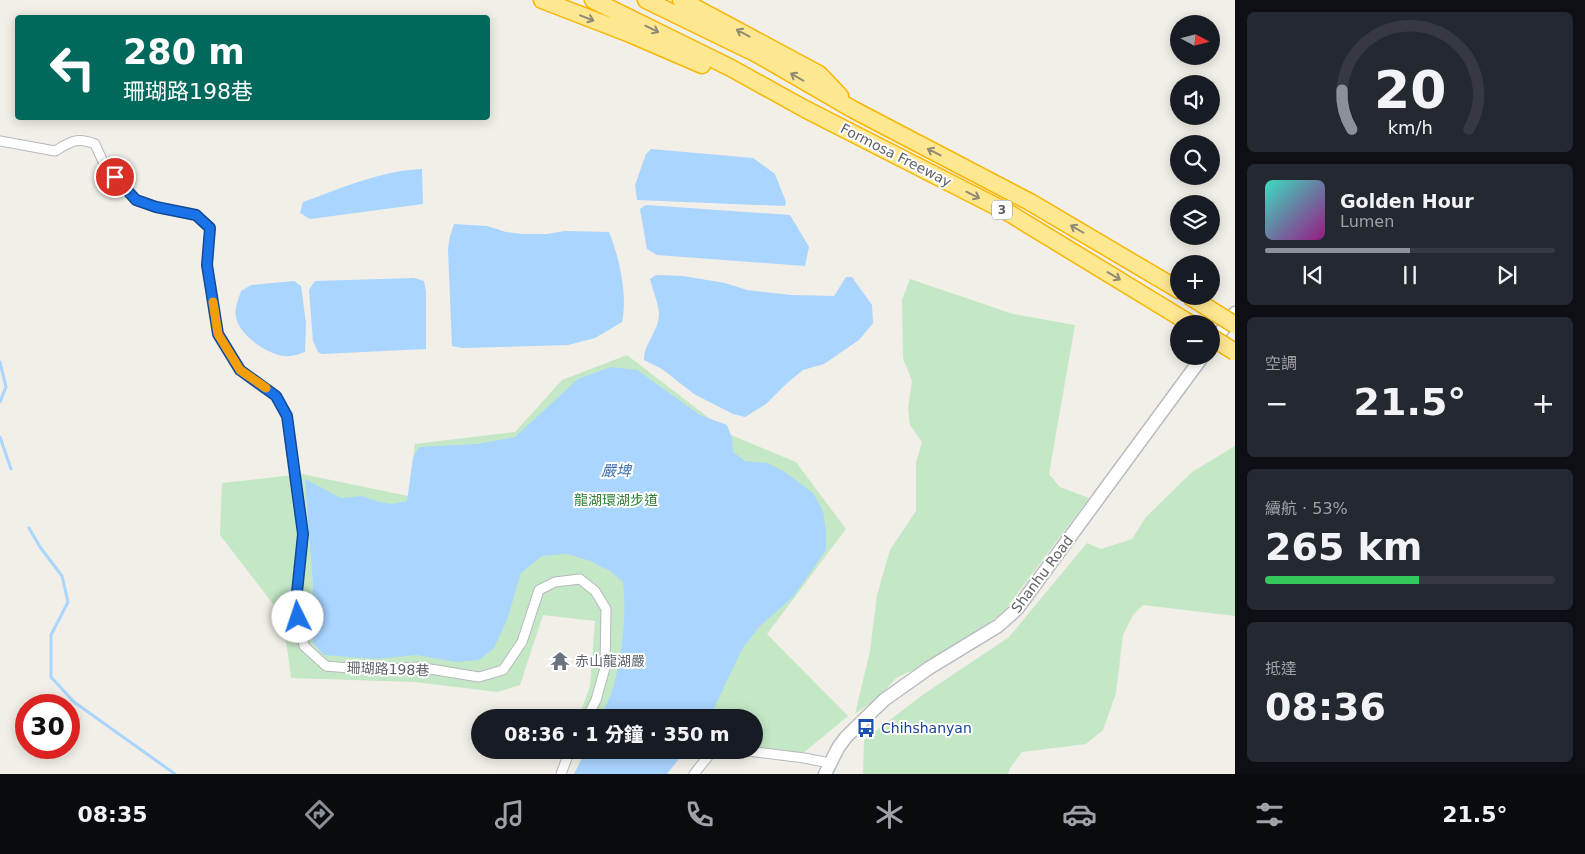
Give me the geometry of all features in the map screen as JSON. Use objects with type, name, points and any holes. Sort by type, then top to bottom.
[{"type":"highway","points":[[542,0],[630,34],[753,89],[806,109]]},
{"type":"highway","name":"Formosa Freeway","points":[[593,0],[731,68],[806,109],[1009,213],[1176,315]]},
{"type":"highway","name":"Formosa Freeway","points":[[646,0],[757,54],[854,110],[1030,202],[1170,285]]},
{"type":"highway","points":[[681,0],[819,74],[854,110]]},
{"type":"highway","points":[[1203,305],[1235,325]]},
{"type":"highway","points":[[1220,343],[1235,352]]},
{"type":"street","name":"珊瑚路198巷","points":[[0,141],[55,151],[70,141],[84,140],[95,144],[104,164],[136,200],[156,207],[196,215],[210,228],[207,265],[218,334],[240,370],[276,396],[287,416],[303,534],[296,602],[304,646],[326,666],[372,670],[418,667],[479,678],[503,670],[522,642],[538,590],[555,582],[580,580],[595,591],[606,609],[605,668],[592,709]]},
{"type":"street","points":[[1220,333],[1235,313]]},
{"type":"street","name":"Shanhu Road","points":[[828,769],[846,738],[884,700],[929,668],[998,626],[1017,609],[1196,365]]},
{"type":"street","points":[[763,753],[804,758],[828,769]]},
{"type":"street","points":[[561,774],[567,759]]},
{"type":"street","points":[[694,774],[706,759]]},
{"type":"green space","points":[[910,279],[1013,314],[1075,325],[1049,474],[1060,487],[1089,498],[1005,610],[978,632],[928,663],[896,678],[878,698],[855,714],[870,651],[877,595],[890,550],[916,511],[916,462],[922,442],[910,425],[908,408],[912,381],[903,358],[902,300]]},
{"type":"green space","name":"嚴埤","points":[[627,355],[731,435],[796,462],[846,529],[767,634],[848,716],[796,759],[763,755],[763,709],[582,709],[590,686],[595,621],[543,615],[520,685],[498,692],[414,682],[291,678],[283,617],[220,535],[222,483],[302,474],[408,496],[415,444],[515,432],[562,380]]},
{"type":"green space","points":[[1235,446],[1235,616],[1143,605],[1133,615],[1123,635],[1116,693],[1103,730],[1086,744],[1022,752],[1010,768],[1008,774],[863,774],[864,740],[921,696],[1009,637],[1087,543],[1101,549],[1132,539],[1146,517],[1192,472]]},
{"type":"water","points":[[651,149],[753,158],[775,174],[786,202],[785,206],[637,200],[635,185],[646,154]]},
{"type":"water","points":[[422,169],[423,204],[310,219],[300,213],[303,202],[346,186],[377,176]]},
{"type":"water","points":[[646,205],[790,215],[809,247],[805,266],[657,255],[647,249],[640,209]]},
{"type":"water","points":[[454,224],[487,226],[506,232],[522,234],[547,234],[565,231],[609,232],[622,276],[624,312],[622,322],[595,338],[568,345],[462,348],[452,346],[448,249]]},
{"type":"water","points":[[656,275],[683,276],[725,283],[747,290],[791,295],[834,296],[846,277],[852,277],[872,305],[873,323],[859,340],[824,364],[803,370],[766,404],[745,417],[733,414],[694,394],[662,369],[644,360],[646,348],[654,332],[659,314],[650,279]]},
{"type":"water","points":[[414,278],[424,281],[426,292],[426,349],[322,354],[318,352],[313,341],[309,290],[315,281]]},
{"type":"water","points":[[294,281],[301,286],[306,323],[305,352],[292,356],[283,356],[266,350],[243,331],[238,324],[236,307],[241,291],[251,285]]},
{"type":"water","name":"嚴埤","points":[[611,367],[637,370],[700,415],[727,425],[732,438],[733,452],[745,461],[767,463],[785,472],[813,493],[823,511],[826,550],[793,597],[759,627],[742,649],[714,709],[604,709],[617,673],[623,634],[623,582],[610,571],[590,561],[568,554],[542,556],[521,573],[507,620],[494,648],[479,660],[457,662],[416,655],[375,659],[324,655],[313,643],[313,584],[305,479],[341,498],[362,496],[392,504],[407,501],[413,458],[419,447],[477,444],[515,437],[578,379]]},
{"type":"water","points":[[582,759],[679,759],[667,774],[574,774]]},
{"type":"waterway","points":[[0,362],[6,387],[0,402]]},
{"type":"waterway","points":[[0,437],[11,469]]},
{"type":"waterway","points":[[29,528],[40,547],[62,576],[68,602],[51,635],[51,677],[74,702],[175,774]]},
{"type":"slow traffic","points":[[213,302],[218,334],[240,370],[266,388]]},
{"type":"place","name":"赤山龍湖嚴","points":[[560,661]]},
{"type":"place","name":"Chihshanyan","points":[[866,728]]},
{"type":"route","points":[[115,177],[136,200],[156,207],[196,215],[210,228],[207,265],[218,334],[240,370],[276,396],[287,416],[299,493],[303,534],[296,602],[298,617]]},
{"type":"park label","name":"龍湖環湖步道","points":[[616,500]]}]
